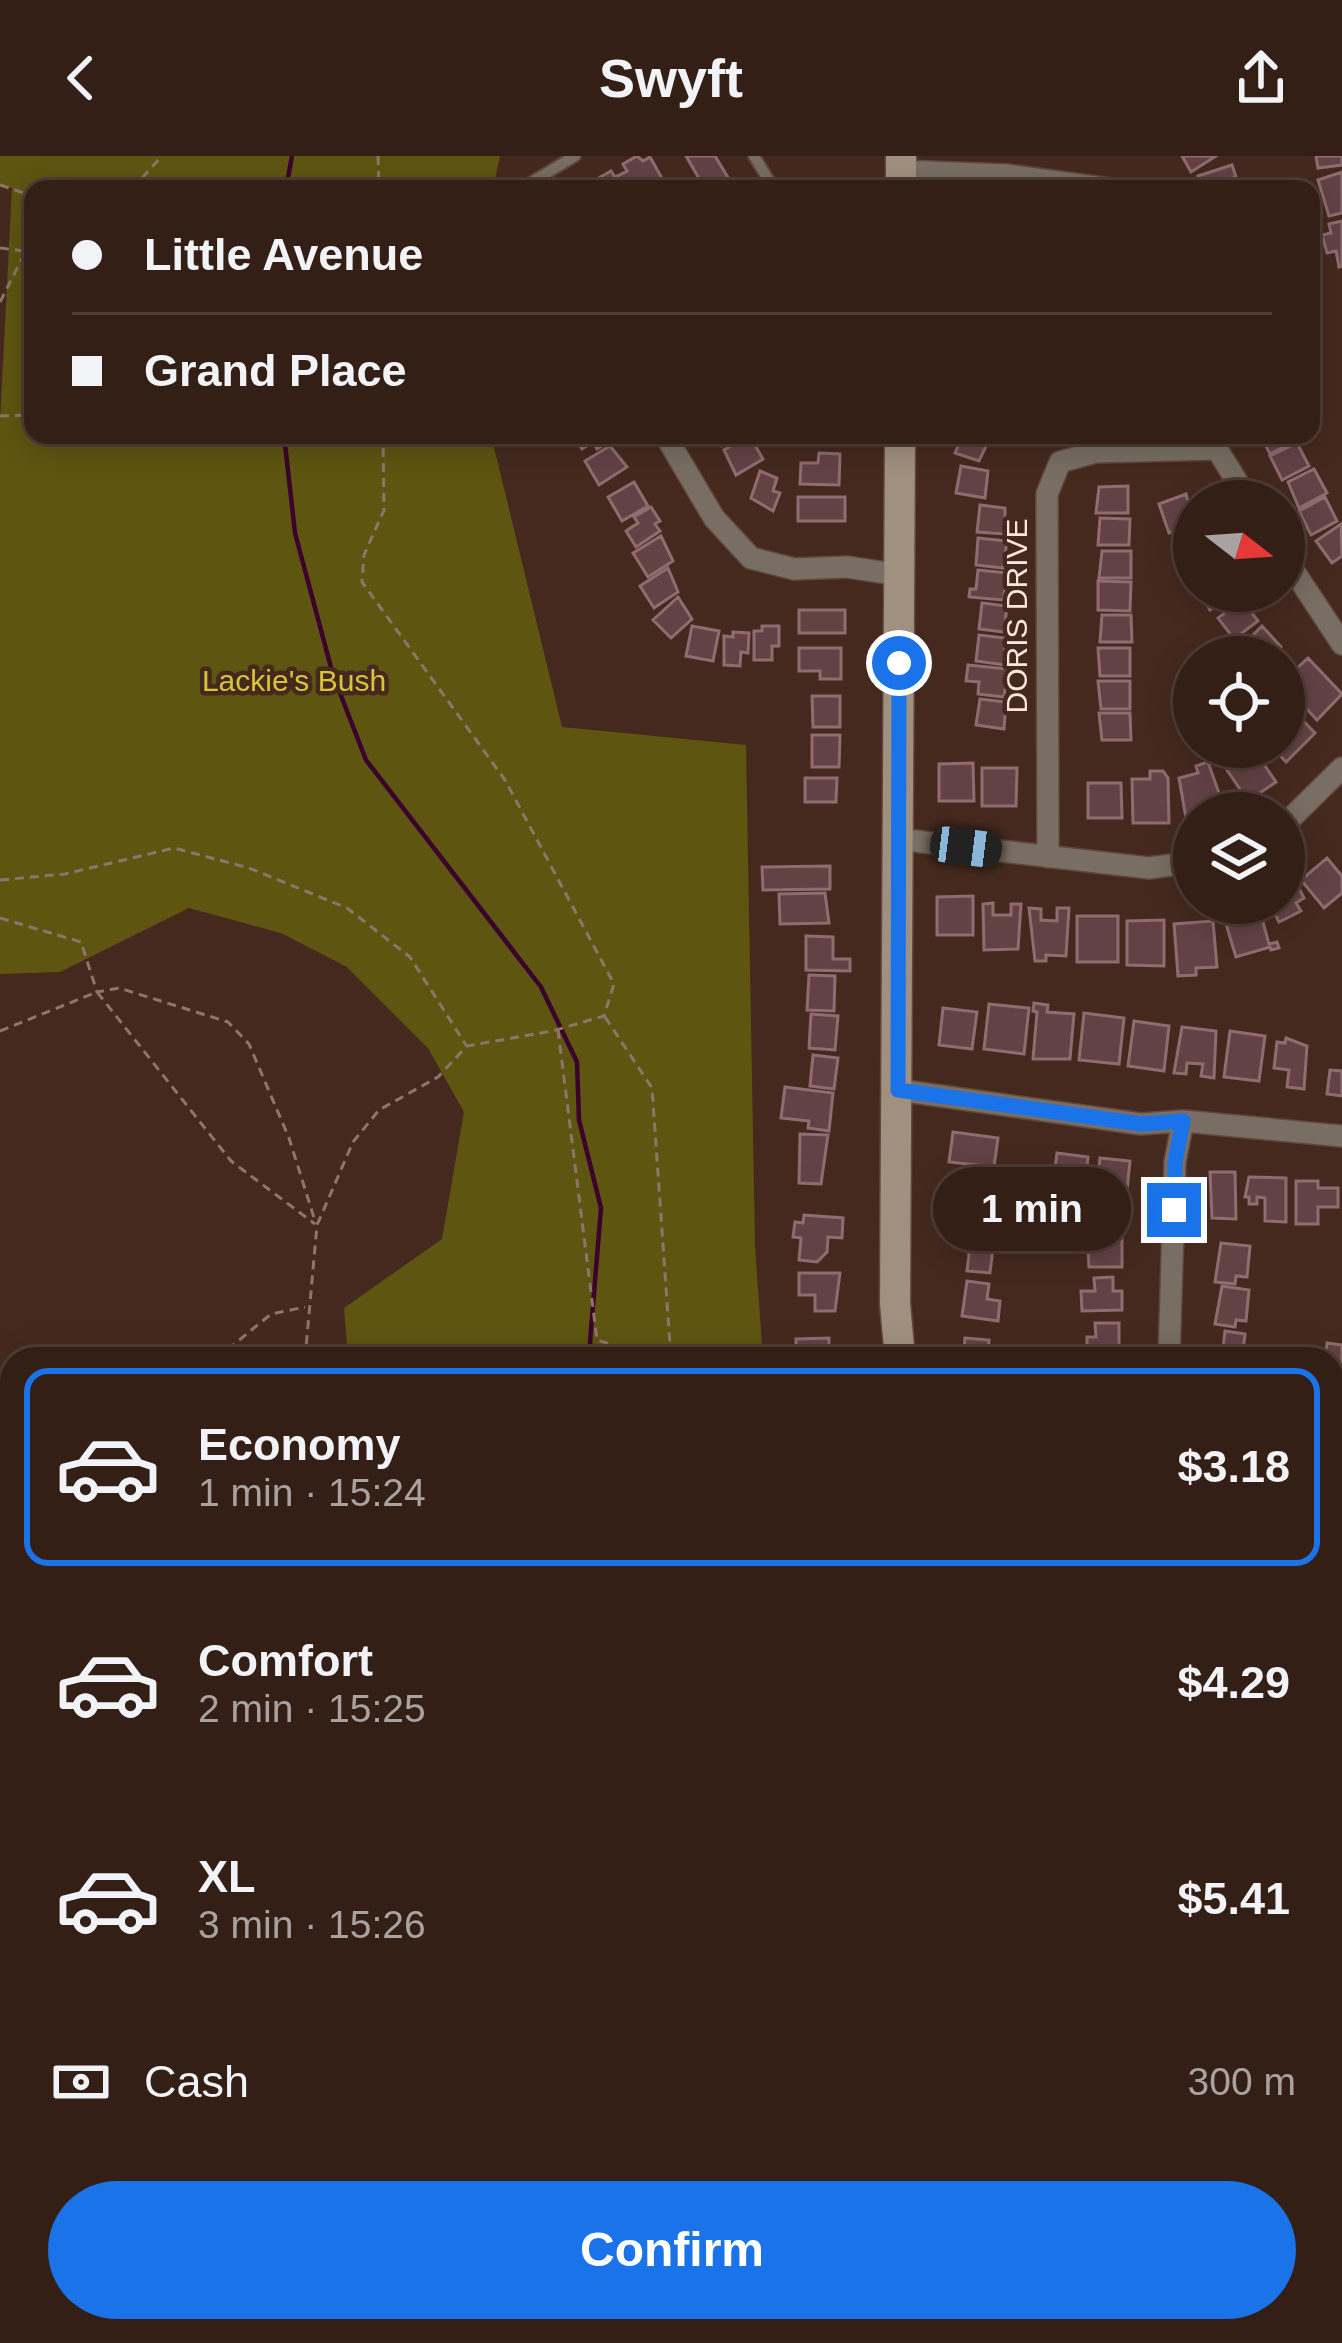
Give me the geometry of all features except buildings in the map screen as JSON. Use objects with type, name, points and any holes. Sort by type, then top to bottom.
[{"type":"street","points":[[901,172],[1044,180]]},
{"type":"street","points":[[669,444],[714,518],[751,558],[794,568],[848,566],[900,575]]},
{"type":"street","points":[[899,1347],[900,444]]},
{"type":"street","name":"DORIS DRIVE","points":[[1048,857],[1047,494],[1060,462],[1096,452],[1190,444]]},
{"type":"street","points":[[1214,444],[1236,480]]},
{"type":"street","points":[[1305,588],[1342,644]]},
{"type":"street","points":[[1305,804],[1342,768]]},
{"type":"street","points":[[897,838],[1149,868],[1173,865]]},
{"type":"street","points":[[898,1090],[1141,1124],[1183,1121],[1342,1136]]},
{"type":"street","points":[[1169,1347],[1175,1162],[1183,1121]]},
{"type":"lane","points":[[535,180],[575,156]]},
{"type":"path","points":[[141,180],[162,156]]},
{"type":"path","points":[[0,302],[24,255]]},
{"type":"path","points":[[383,444],[384,510],[364,555],[362,582],[505,780],[614,984],[604,1016]]},
{"type":"path","points":[[0,880],[65,874],[174,848],[249,868],[346,908],[410,957],[467,1046]]},
{"type":"path","points":[[0,918],[81,943],[98,992],[231,1161],[316,1225]]},
{"type":"path","points":[[0,1030],[119,988],[228,1022],[249,1044],[289,1138],[316,1225]]},
{"type":"path","points":[[305,1347],[316,1225],[353,1142],[379,1110],[438,1077],[467,1046],[604,1016]]},
{"type":"path","points":[[604,1016],[652,1088],[670,1347]]},
{"type":"path","points":[[558,1029],[597,1340],[619,1347]]},
{"type":"path","points":[[231,1347],[271,1314],[307,1306]]},
{"type":"green space","name":"Lackie's Bush","points":[[0,156],[500,156],[495,180],[24,180],[24,444],[493,444],[562,727],[746,745],[755,1246],[762,1347],[347,1347],[344,1308],[442,1239],[464,1112],[428,1048],[347,967],[281,933],[189,908],[60,972],[0,974],[0,422],[12,188],[0,186]]},
{"type":"waterway","points":[[288,180],[292,156]]},
{"type":"waterway","points":[[285,444],[295,533],[333,675],[366,760],[541,987],[577,1062],[579,1120],[601,1208],[591,1347]]},
{"type":"route","points":[[899,663],[898,1090],[1141,1124],[1183,1121],[1175,1162],[1174,1210]]}]
